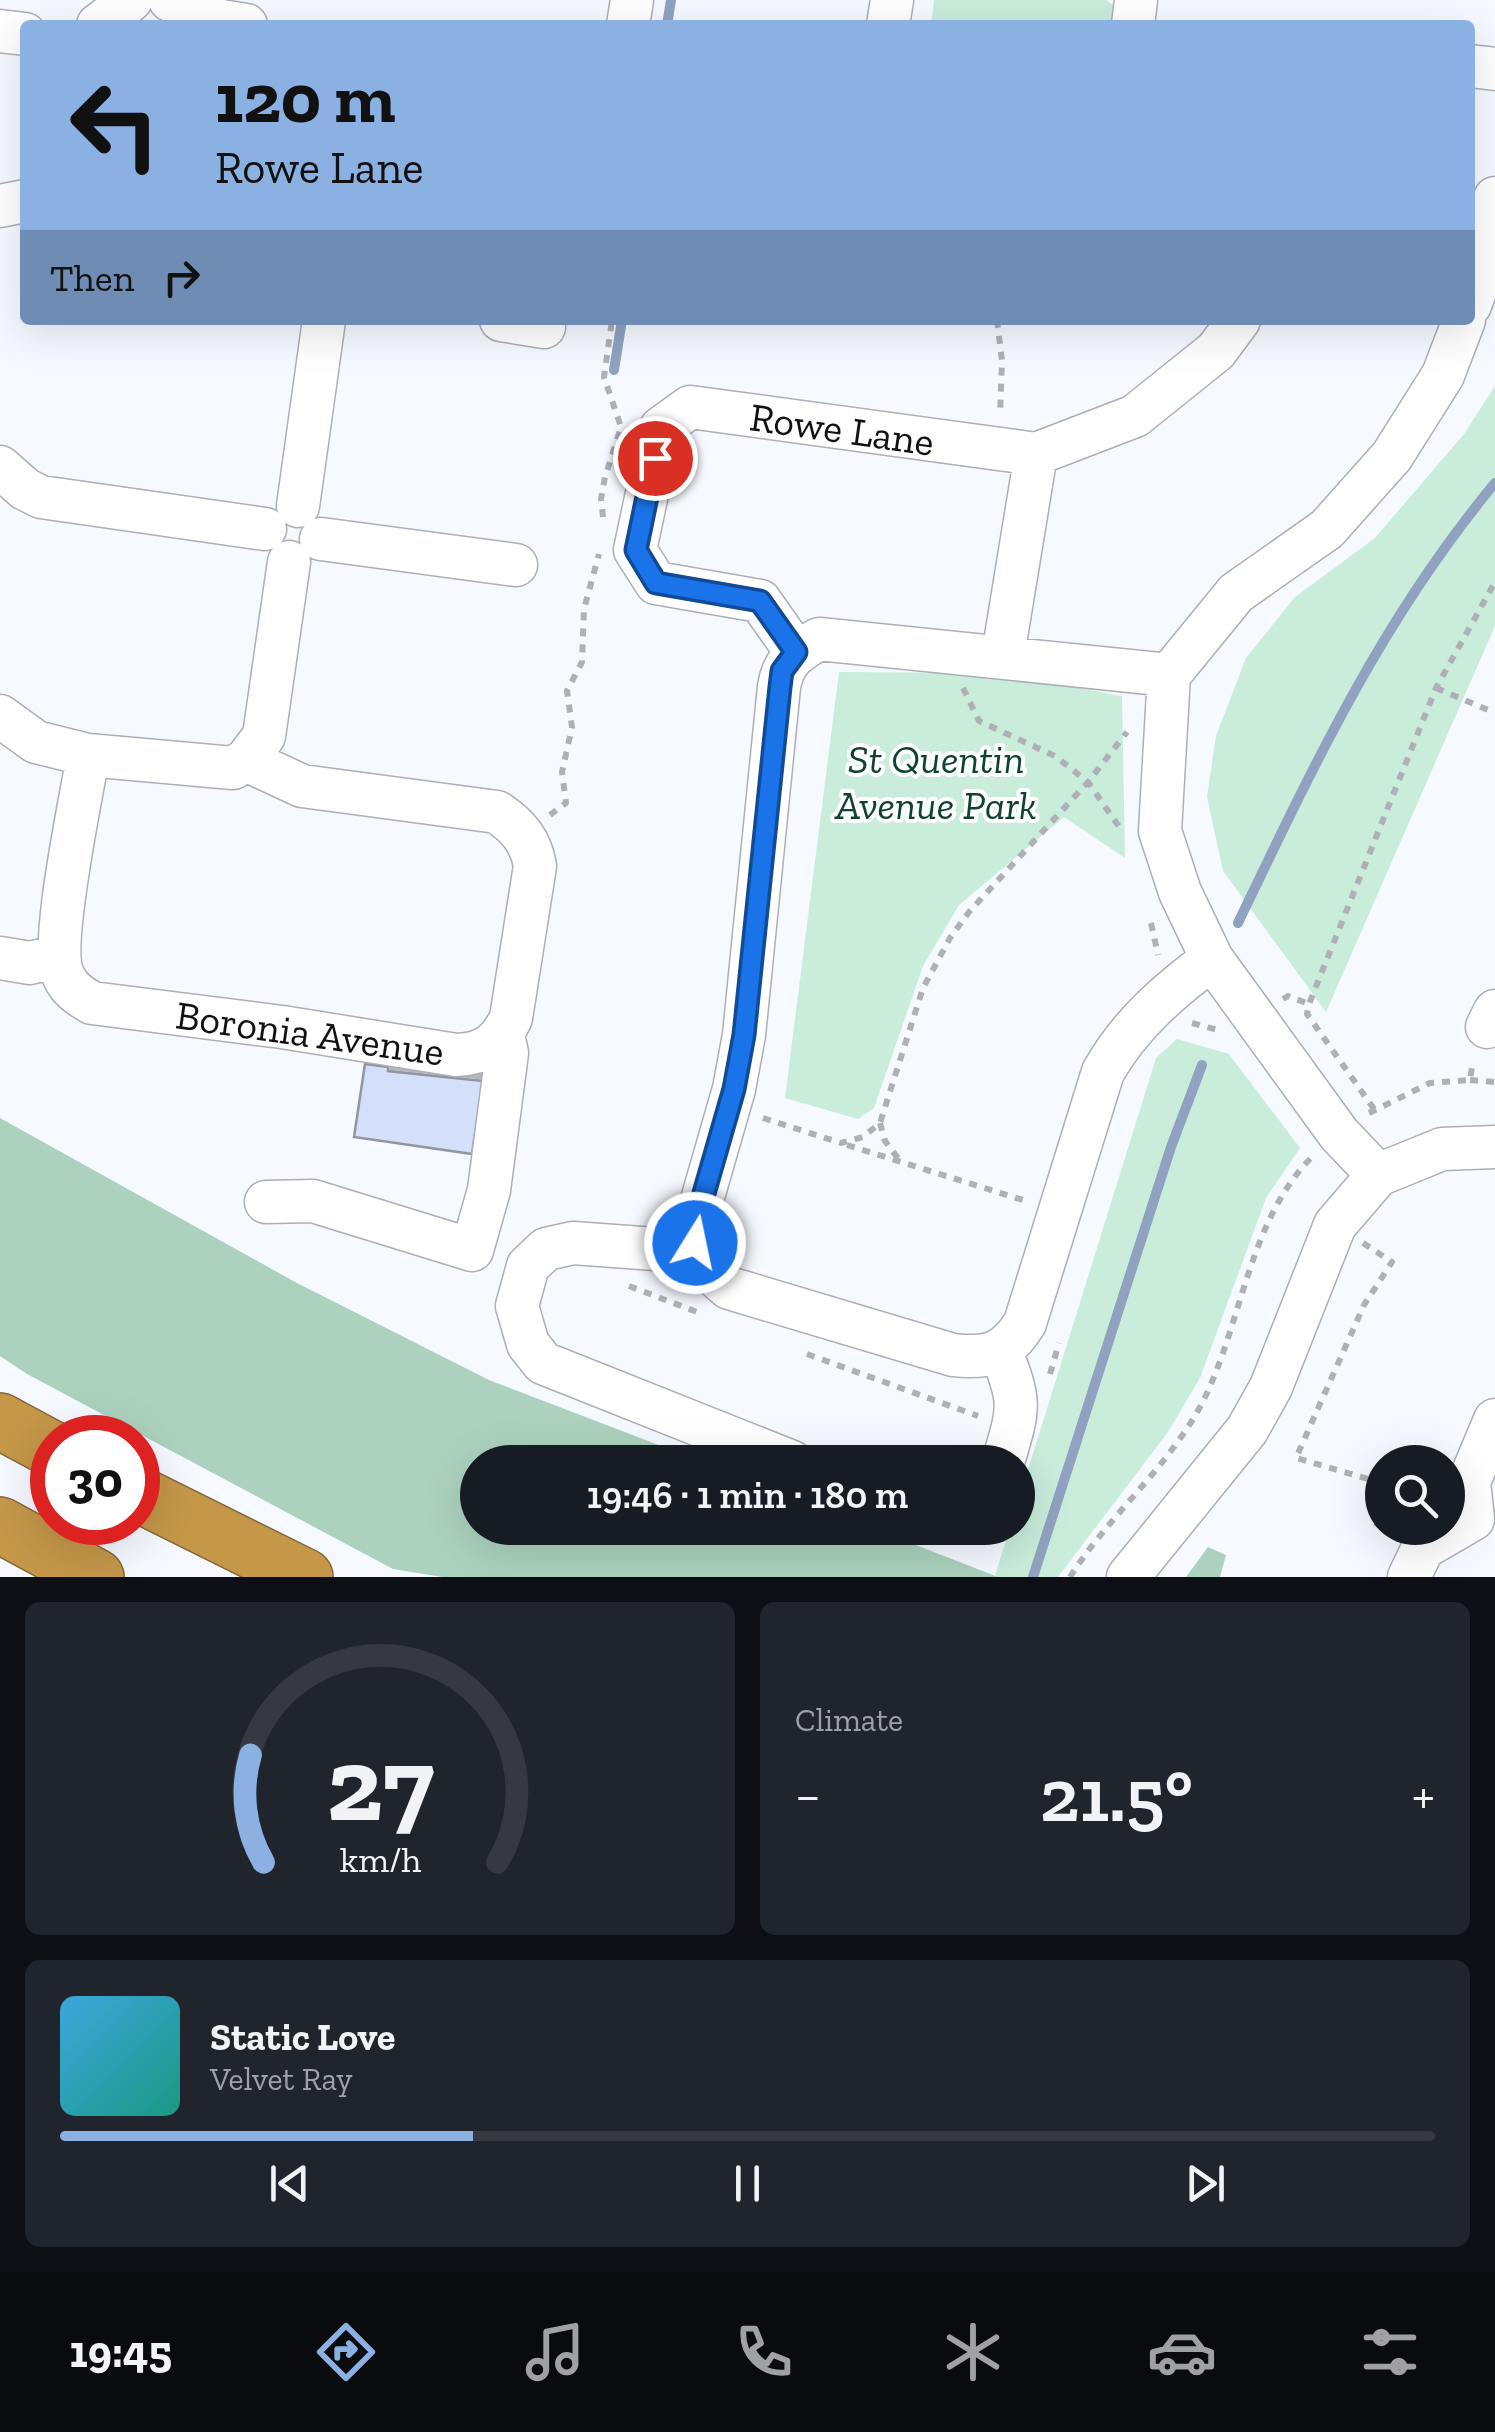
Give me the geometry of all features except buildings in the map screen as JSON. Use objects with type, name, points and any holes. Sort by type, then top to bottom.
[{"type":"highway","points":[[0,1420],[30,1437]]},
{"type":"highway","points":[[160,1505],[305,1577]]},
{"type":"highway","points":[[0,1525],[96,1577]]},
{"type":"street","points":[[104,20],[130,0]]},
{"type":"street","points":[[170,0],[218,20]]},
{"type":"street","points":[[1475,292],[1495,198]]},
{"type":"street","points":[[0,716],[36,742],[88,754],[221,769],[233,768],[246,760],[264,736],[323,325]]},
{"type":"street","points":[[532,325],[544,327]]},
{"type":"street","points":[[983,654],[1016,452],[1134,416],[1216,351],[1236,325]]},
{"type":"street","points":[[1378,1176],[1239,1024],[1180,892],[1160,831],[1169,675],[1236,593],[1326,529],[1392,456],[1443,375],[1462,325]]},
{"type":"street","name":"Rowe Lane","points":[[796,652],[760,601],[656,583],[636,550],[662,428],[690,407],[1016,452]]},
{"type":"street","points":[[0,468],[41,497],[516,565]]},
{"type":"street","points":[[1169,675],[819,638],[796,652],[782,671],[744,1035],[729,1107],[696,1221],[695,1243],[713,1275],[730,1288],[953,1355],[978,1358],[1000,1350],[1014,1341],[1025,1323],[1103,1072],[1146,1014],[1179,1005],[1212,958]]},
{"type":"street","points":[[0,958],[30,963],[58,956],[88,754]]},
{"type":"street","points":[[246,760],[302,786],[497,812],[523,835]]},
{"type":"street","name":"Boronia Avenue","points":[[58,956],[62,976],[74,992],[92,1003],[282,1027],[456,1055],[474,1054],[503,1036],[511,1018],[535,866],[523,835]]},
{"type":"street","points":[[266,1202],[313,1200],[472,1250],[488,1190],[507,1053],[503,1036]]},
{"type":"street","points":[[1128,1577],[1247,1430],[1271,1387],[1335,1224],[1378,1176],[1442,1149],[1495,1147]]},
{"type":"street","points":[[695,1243],[655,1249],[573,1243],[546,1249],[528,1266],[518,1306],[528,1344],[543,1363],[749,1445]]},
{"type":"street","points":[[1000,1350],[1018,1392],[1018,1411],[1008,1445]]},
{"type":"street","points":[[1409,1577],[1422,1548],[1484,1528],[1469,1482],[1495,1420]]},
{"type":"path","points":[[603,521],[604,476],[621,427],[604,377],[611,325]]},
{"type":"path","points":[[998,325],[1016,452]]},
{"type":"path","points":[[523,835],[566,802],[562,772],[572,727],[567,692],[582,662],[584,608],[603,539]]},
{"type":"path","points":[[1374,1109],[1308,1014],[1310,1004],[1436,688],[1495,582]]},
{"type":"path","points":[[983,654],[962,685],[979,721],[1055,756],[1088,782],[1126,836]]},
{"type":"path","points":[[1436,688],[1495,713]]},
{"type":"path","points":[[841,1143],[863,1137],[880,1123],[923,988],[942,950],[969,912],[1088,782],[1128,731]]},
{"type":"path","points":[[1145,910],[1166,981],[1179,1005],[1239,1024],[1288,996],[1310,1004]]},
{"type":"path","points":[[1179,1005],[1239,1024]]},
{"type":"path","points":[[1470,1080],[1474,1057],[1491,1019]]},
{"type":"path","points":[[1070,1577],[1188,1426],[1232,1333],[1263,1234],[1300,1169],[1374,1109],[1430,1083],[1495,1082]]},
{"type":"path","points":[[729,1107],[1060,1212]]},
{"type":"path","points":[[880,1123],[885,1141],[901,1162]]},
{"type":"path","points":[[1335,1224],[1392,1262],[1364,1305],[1296,1458],[1365,1478]]},
{"type":"path","points":[[620,1282],[707,1316]]},
{"type":"path","points":[[796,1350],[979,1416],[1018,1411],[1038,1401],[1046,1388],[1062,1332]]},
{"type":"green space","points":[[934,0],[1106,0],[1116,7],[1114,20],[932,20]]},
{"type":"green space","points":[[1495,386],[1495,626],[1326,1012],[1223,871],[1207,797],[1216,736],[1246,658],[1295,597],[1375,538],[1464,434]]},
{"type":"green space","name":"St Quentin Avenue Park","points":[[839,672],[996,673],[1122,696],[1125,858],[1064,817],[959,905],[923,966],[874,1108],[858,1119],[785,1098]]},
{"type":"green space","points":[[1177,1039],[1229,1054],[1300,1148],[1266,1198],[1200,1378],[1168,1432],[1058,1577],[998,1577],[995,1575],[1005,1545],[1035,1545],[1035,1447],[1156,1058]]},
{"type":"green space","points":[[0,1118],[297,1283],[489,1380],[659,1445],[460,1445],[460,1545],[916,1545],[998,1577],[442,1577],[393,1569],[160,1445],[160,1415],[104,1415],[0,1356]]},
{"type":"green space","points":[[1208,1547],[1226,1555],[1220,1577],[1186,1577]]},
{"type":"waterway","points":[[668,20],[671,0]]},
{"type":"waterway","points":[[614,370],[621,325]]},
{"type":"waterway","points":[[1238,923],[1323,750],[1384,640],[1455,534],[1495,483]]},
{"type":"waterway","points":[[1033,1577],[1171,1147],[1202,1065]]},
{"type":"route","points":[[655,458],[636,550],[656,583],[760,601],[796,652],[782,671],[744,1035],[734,1089],[696,1221],[695,1243]]}]
